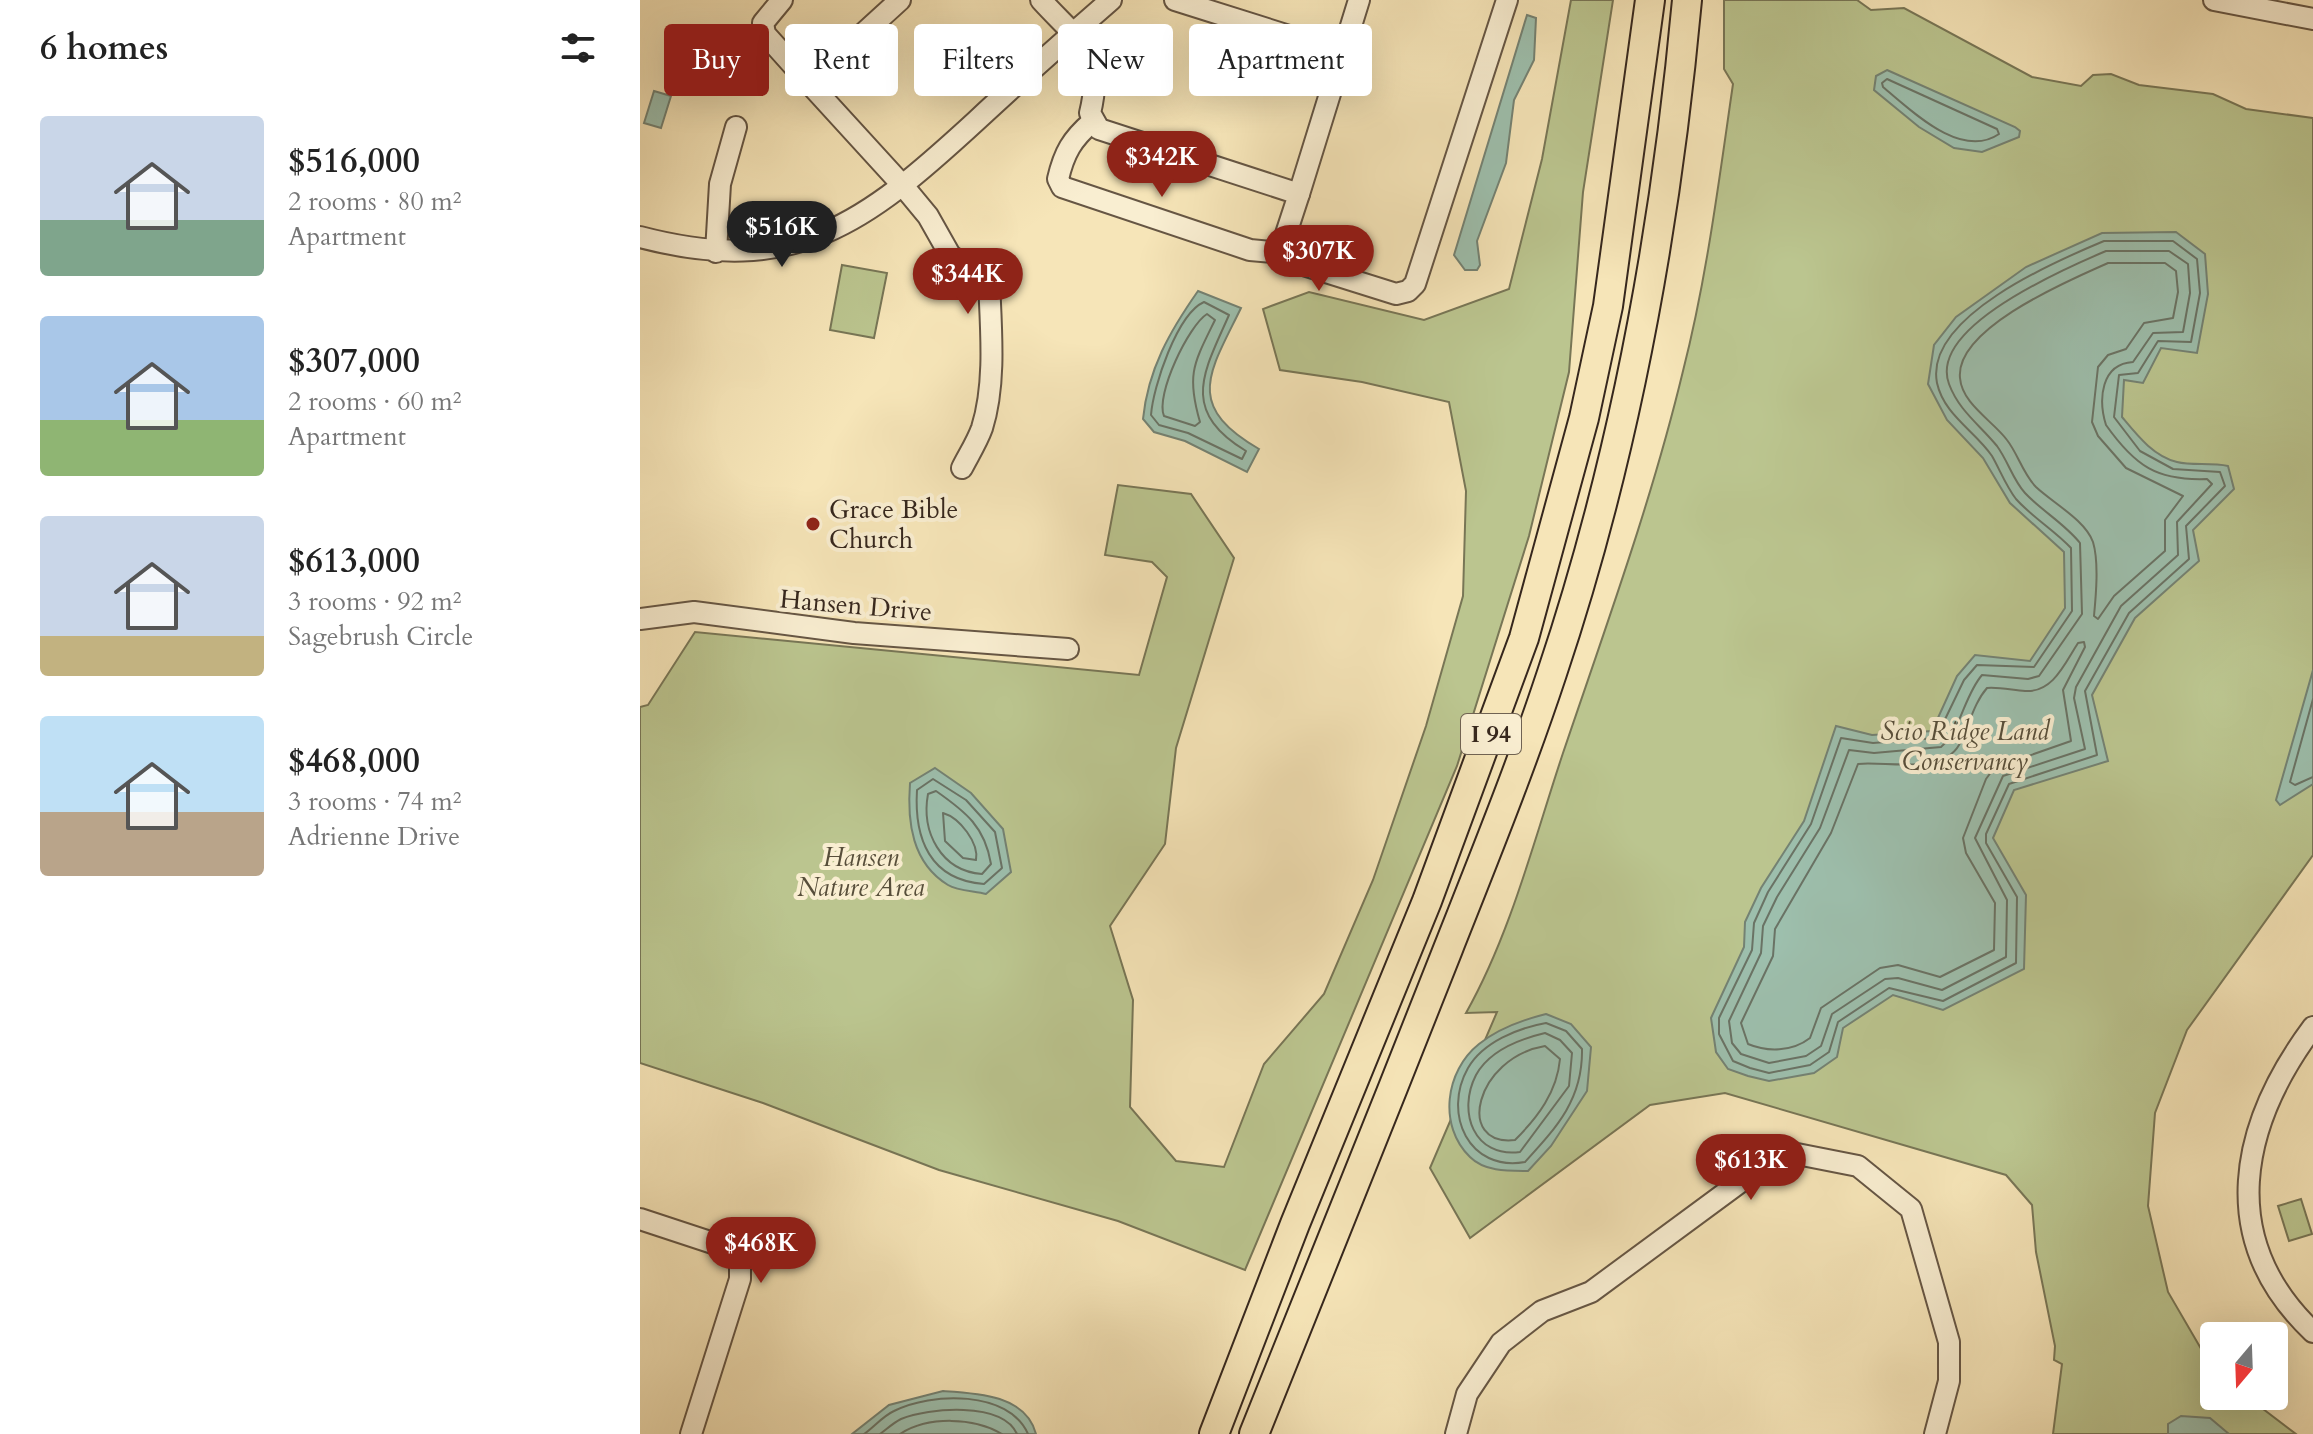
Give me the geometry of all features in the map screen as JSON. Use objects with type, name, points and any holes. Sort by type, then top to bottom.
[{"type":"highway","name":"I 94","points":[[1214,1434],[1295,1224],[1468,797],[1524,638],[1584,418],[1608,306],[1650,0]]},
{"type":"highway","name":"I 94","points":[[1254,1434],[1445,956],[1553,672],[1610,472],[1637,356],[1669,162],[1687,0]]},
{"type":"street","points":[[782,0],[763,23],[765,34],[785,56]]},
{"type":"street","points":[[874,24],[900,0]]},
{"type":"street","points":[[1041,0],[1062,24]]},
{"type":"street","points":[[1083,24],[1111,0]]},
{"type":"street","points":[[1175,0],[1251,24]]},
{"type":"street","points":[[1352,24],[1359,0]]},
{"type":"street","points":[[1092,122],[1072,139],[1067,148],[1058,179],[1062,187],[1250,250],[1284,253],[1294,262],[1396,294],[1408,291],[1415,284],[1507,0]]},
{"type":"street","points":[[2214,0],[2313,19]]},
{"type":"street","points":[[640,237],[716,252],[770,249],[819,236],[861,216],[904,187],[1058,46]]},
{"type":"street","points":[[821,96],[928,216],[950,255],[989,282],[991,342],[987,397],[982,429],[962,468]]},
{"type":"street","points":[[1094,96],[1090,113],[1092,122],[1107,134],[1299,194]]},
{"type":"street","points":[[1284,253],[1283,243],[1330,96]]},
{"type":"street","points":[[716,252],[720,184],[736,127]]},
{"type":"street","name":"Hansen Drive","points":[[640,619],[694,612],[854,633],[1068,649]]},
{"type":"street","points":[[2313,1027],[2276,1081],[2263,1110],[2251,1150],[2245,1191],[2257,1246],[2277,1287],[2313,1332]]},
{"type":"street","points":[[1456,1434],[1467,1394],[1501,1343],[1542,1311],[1591,1292],[1743,1180],[1792,1153],[1858,1166],[1911,1209],[1949,1342],[1949,1381],[1935,1434]]},
{"type":"street","points":[[640,1219],[725,1247],[740,1259],[740,1279],[691,1434]]},
{"type":"green space","name":"Hansen Nature Area","points":[[1571,0],[1613,0],[1583,192],[1569,372],[1529,536],[1457,766],[1245,1270],[1118,1221],[939,1170],[763,1103],[640,1063],[640,707],[648,705],[695,632],[1139,675],[1167,577],[1152,562],[1105,555],[1118,485],[1191,494],[1234,558],[1176,748],[1165,844],[1110,926],[1133,1000],[1130,1107],[1176,1161],[1224,1167],[1264,1064],[1324,994],[1373,880],[1426,726],[1463,596],[1466,491],[1449,402],[1362,382],[1280,370],[1263,309],[1309,292],[1424,320],[1509,289],[1542,159]]},
{"type":"green space","name":"Scio Ridge Land Conservancy","points":[[1724,0],[1857,0],[1871,10],[1904,8],[2032,77],[2081,86],[2093,75],[2111,74],[2139,85],[2213,94],[2246,109],[2313,118],[2313,855],[2187,1030],[2155,1113],[2148,1206],[2168,1292],[2200,1347],[2200,1410],[2264,1410],[2296,1434],[2053,1434],[2062,1364],[2054,1360],[2055,1346],[2036,1252],[2032,1205],[2006,1175],[1725,1093],[1650,1105],[1470,1238],[1430,1168],[1497,1012],[1466,1013],[1509,919],[1643,515],[1671,419],[1706,264],[1717,192],[1733,84],[1724,69]]},
{"type":"green space","points":[[842,265],[887,273],[874,338],[830,330]]},
{"type":"green space","points":[[2301,1199],[2312,1234],[2289,1241],[2278,1206]]},
{"type":"water","points":[[1527,15],[1536,18],[1534,60],[1514,100],[1506,163],[1477,241],[1480,265],[1477,270],[1465,270],[1454,255]]},
{"type":"water","points":[[1887,70],[2015,127],[2020,131],[2019,137],[1982,152],[1954,148],[1919,127],[1874,90],[1876,76]]},
{"type":"water","points":[[654,91],[671,96],[661,128],[644,123]]},
{"type":"water","points":[[2176,232],[2205,254],[2208,294],[2197,353],[2161,348],[2143,383],[2124,380],[2122,417],[2146,444],[2168,459],[2228,466],[2234,489],[2193,530],[2199,561],[2135,618],[2092,695],[2108,761],[2014,790],[1993,838],[2026,895],[2024,969],[1943,1010],[1893,995],[1843,1028],[1837,1057],[1814,1073],[1769,1081],[1728,1069],[1716,1052],[1711,1018],[1744,947],[1745,922],[1761,888],[1804,821],[1836,726],[1872,735],[1932,731],[1957,676],[1975,655],[2030,661],[2065,608],[2064,552],[2010,503],[1983,458],[1947,420],[1928,384],[1934,345],[1956,317],[2026,267],[2102,233]]},
{"type":"water","points":[[1198,291],[1241,308],[1220,351],[1210,386],[1212,402],[1220,417],[1235,433],[1259,449],[1247,472],[1185,441],[1154,432],[1143,419],[1155,367],[1178,321]]},
{"type":"water","points":[[2313,670],[2313,784],[2280,805],[2276,800]]},
{"type":"water","points":[[935,768],[971,793],[1003,829],[1011,872],[986,894],[948,885],[926,865],[919,853],[911,827],[910,783]]},
{"type":"water","points":[[1546,1014],[1571,1024],[1591,1047],[1587,1091],[1551,1146],[1528,1171],[1483,1166],[1470,1157],[1453,1130],[1450,1099],[1453,1083],[1468,1055],[1479,1044],[1495,1033]]},
{"type":"water","points":[[943,1391],[985,1395],[1011,1404],[1031,1421],[1036,1434],[852,1434],[889,1405]]},
{"type":"water","points":[[2181,1416],[2210,1418],[2229,1434],[2168,1434],[2168,1424]]},
{"type":"place","name":"Grace Bible Church","points":[[813,524]]}]
